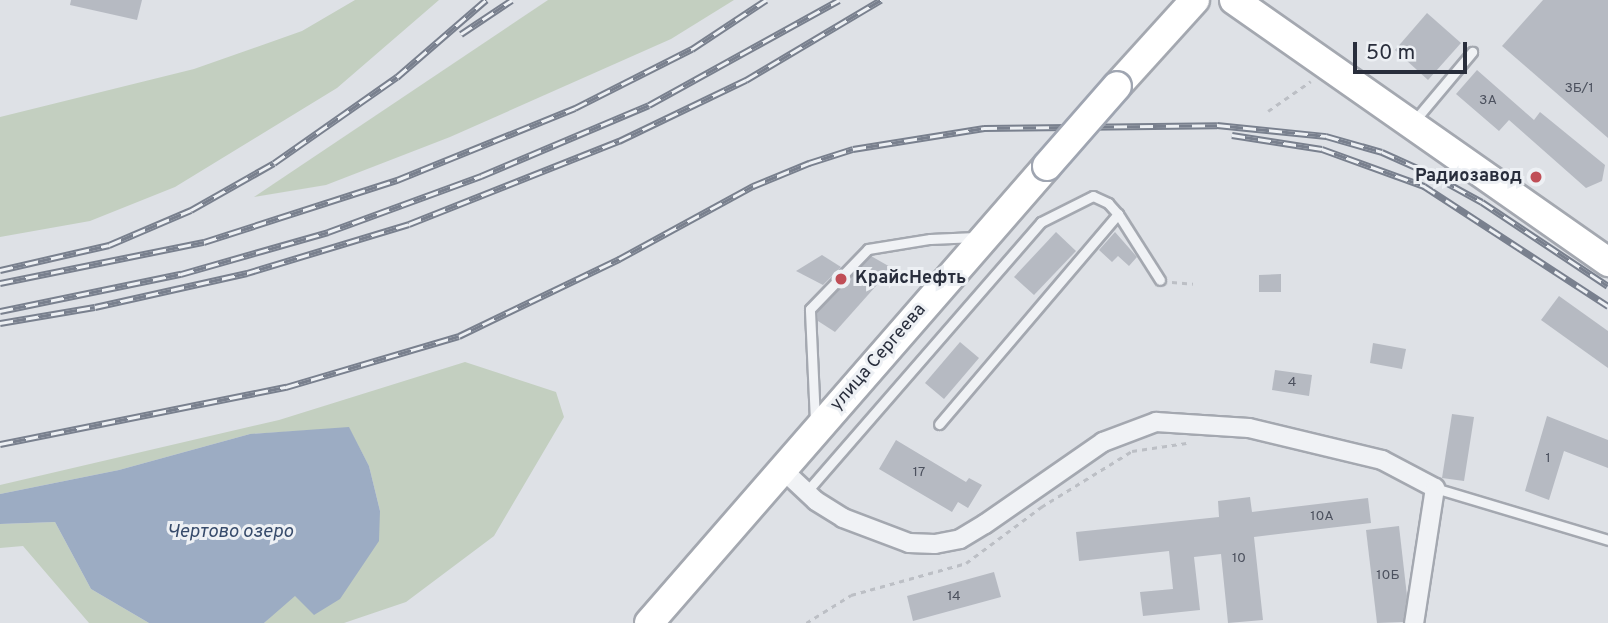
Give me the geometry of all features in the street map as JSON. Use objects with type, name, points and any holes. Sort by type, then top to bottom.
[{"type":"main road","name":"улица Сергеева","points":[[649,623],[1195,0]]},
{"type":"main road","points":[[1234,0],[1413,122],[1608,262]]},
{"type":"street","points":[[783,470],[808,490],[816,501],[844,518],[909,543],[935,544],[976,529],[1103,442],[1132,428],[1185,421],[1249,428],[1382,460],[1435,488],[1414,623]]},
{"type":"lane","points":[[1413,122],[1472,52]]},
{"type":"lane","points":[[808,490],[1041,222],[1093,196],[1118,214],[1160,280]]},
{"type":"lane","points":[[939,424],[1118,214]]},
{"type":"lane","points":[[816,430],[810,309],[868,249],[930,239],[985,237]]},
{"type":"lane","points":[[1435,488],[1608,540]]},
{"type":"path","points":[[1268,111],[1309,85],[1315,76]]},
{"type":"path","points":[[1160,280],[1193,284]]},
{"type":"green space","points":[[355,0],[439,0],[337,88],[175,187],[90,221],[0,237],[0,117],[194,69],[302,31]]},
{"type":"green space","points":[[548,0],[734,0],[671,39],[450,137],[326,185],[254,197]]},
{"type":"green space","points":[[465,362],[556,392],[564,417],[494,536],[406,602],[344,623],[264,623],[380,511],[369,466],[349,428],[250,434],[119,470],[0,494],[0,485],[279,420]]},
{"type":"green space","points":[[55,522],[91,589],[149,623],[89,623],[23,546],[0,548],[0,524]]},
{"type":"water","name":"Чертово озеро","points":[[349,427],[369,466],[380,511],[379,541],[340,599],[314,615],[295,596],[264,623],[149,623],[91,589],[55,522],[0,524],[0,494],[119,470],[250,434]]},
{"type":"building","points":[[71,0],[142,0],[137,20],[70,5]]},
{"type":"building","points":[[1543,0],[1608,0],[1608,138],[1502,46]]},
{"type":"building","points":[[1427,13],[1461,43],[1428,80],[1395,50]]},
{"type":"building","points":[[1477,70],[1534,120],[1540,112],[1605,165],[1602,181],[1586,188],[1509,120],[1499,131],[1456,94]]},
{"type":"building","points":[[1056,232],[1076,251],[1034,295],[1014,277]]},
{"type":"building","points":[[1115,232],[1137,257],[1129,266],[1118,256],[1112,262],[1099,250]]},
{"type":"building","points":[[822,255],[841,267],[823,285],[796,271]]},
{"type":"building","points":[[871,256],[892,268],[835,332],[818,321],[817,312]]},
{"type":"building","points":[[1281,274],[1281,292],[1259,292],[1259,275]]},
{"type":"building","points":[[1559,296],[1608,331],[1608,368],[1541,320]]},
{"type":"building","points":[[960,342],[979,358],[944,399],[925,383]]},
{"type":"building","points":[[1373,343],[1406,349],[1402,369],[1370,363]]},
{"type":"building","points":[[1275,370],[1312,375],[1309,396],[1272,390]]},
{"type":"building","points":[[1452,414],[1474,417],[1464,481],[1442,478]]},
{"type":"building","points":[[1547,416],[1608,440],[1608,468],[1564,451],[1549,500],[1525,491]]},
{"type":"building","points":[[896,440],[966,482],[969,478],[982,485],[968,508],[958,502],[952,512],[879,469]]},
{"type":"building","points":[[1250,497],[1252,512],[1368,498],[1371,523],[1254,537],[1263,620],[1228,623],[1221,554],[1194,557],[1200,610],[1143,616],[1140,592],[1173,589],[1169,551],[1079,561],[1076,532],[1219,517],[1218,501]]},
{"type":"building","points":[[1399,526],[1407,596],[1403,622],[1377,623],[1366,530]]},
{"type":"building","points":[[994,572],[1001,597],[913,621],[907,596]]},
{"type":"railway","points":[[0,270],[109,245],[191,210],[274,163],[397,77],[486,0]]},
{"type":"railway","points":[[461,34],[512,0]]},
{"type":"railway","points":[[0,283],[204,242],[397,180],[575,108],[692,49],[766,0]]},
{"type":"railway","points":[[0,311],[181,274],[328,232],[481,176],[649,105],[839,0]]},
{"type":"railway","points":[[0,323],[95,307],[247,273],[409,224],[619,141],[746,80],[881,0]]},
{"type":"railway","points":[[0,444],[286,387],[459,336],[619,259],[753,186],[809,163],[853,149],[984,128],[1217,125],[1326,136],[1382,152],[1431,174],[1482,202],[1608,286]]},
{"type":"railway","points":[[1232,135],[1322,149],[1424,186],[1608,306]]},
{"type":"place","name":"Радиозавод","points":[[1536,177]]},
{"type":"place","name":"КрайсНефть","points":[[841,279]]}]
